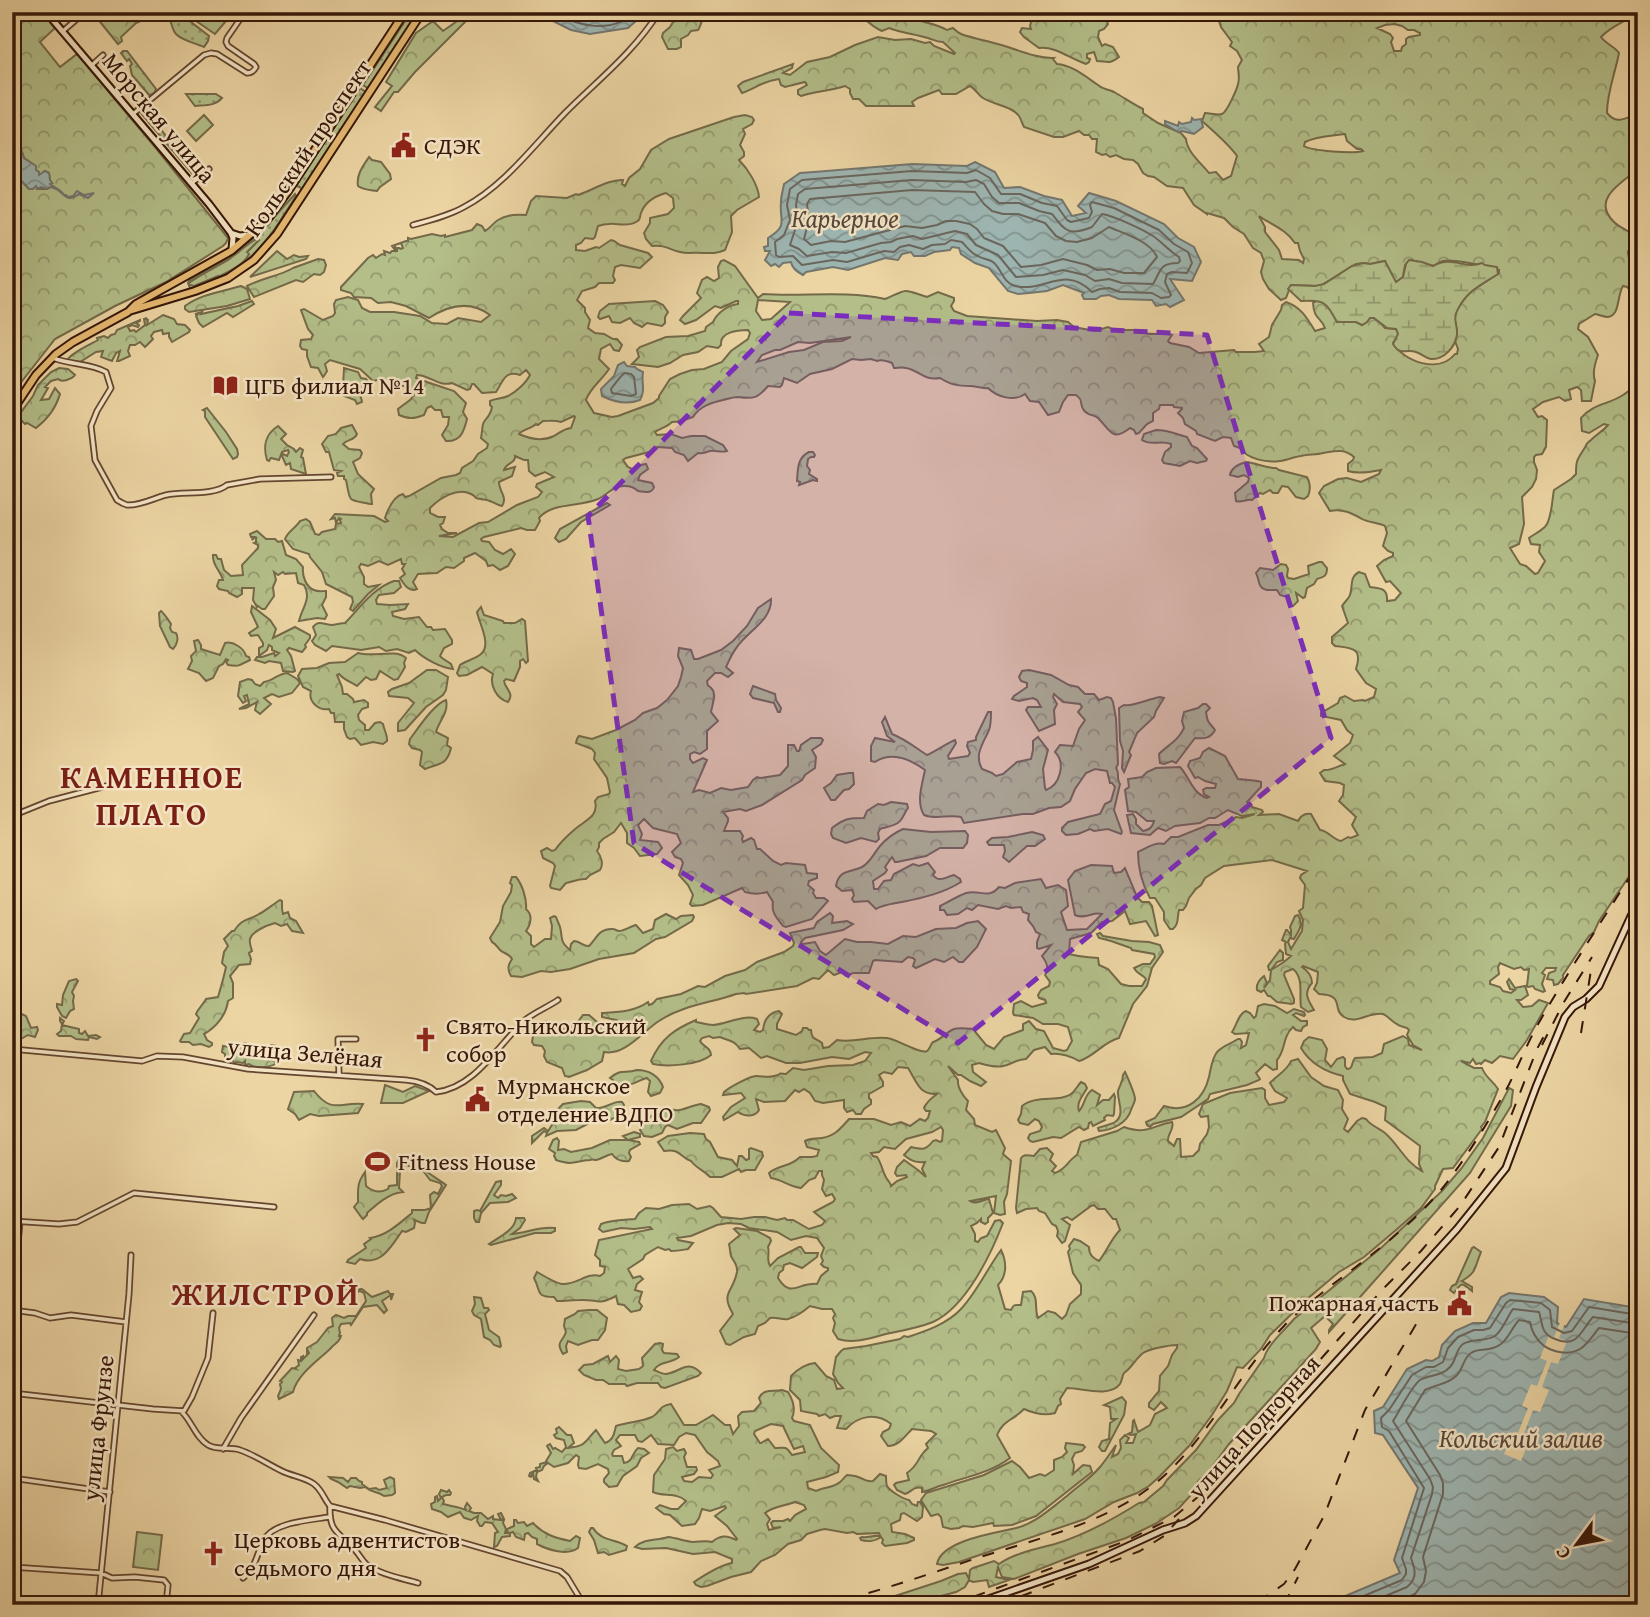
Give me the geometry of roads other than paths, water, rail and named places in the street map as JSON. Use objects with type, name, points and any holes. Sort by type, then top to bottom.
[{"type":"main road","name":"Морская улица","points":[[46,12],[192,183],[230,233]]},
{"type":"main road","name":"Кольский проспект","points":[[12,411],[36,375],[73,342],[231,251],[266,221],[405,12]]},
{"type":"main road","name":"Кольский проспект","points":[[128,312],[228,278],[254,260],[277,234],[422,12]]},
{"type":"main road","points":[[288,191],[296,190],[299,201]]},
{"type":"main road","points":[[230,233],[240,236],[253,234]]},
{"type":"main road","points":[[230,233],[233,244],[231,251]]},
{"type":"main road","points":[[194,272],[183,285],[188,290],[195,291]]},
{"type":"main road","name":"улица Подгорная","points":[[971,1605],[1089,1564],[1163,1530],[1191,1521],[1457,1229],[1506,1168],[1566,1017],[1573,1007],[1599,986],[1638,904]]},
{"type":"street","points":[[63,31],[85,12]]},
{"type":"street","points":[[133,114],[204,55],[217,54],[251,73],[256,67],[254,64],[226,42],[245,12]]},
{"type":"street","points":[[414,225],[464,207],[512,169],[577,101],[626,55],[649,29],[659,12]]},
{"type":"street","points":[[92,65],[103,55]]},
{"type":"street","points":[[192,183],[202,175]]},
{"type":"street","points":[[52,358],[64,363],[96,367],[106,372],[111,388],[91,426],[93,451],[98,468],[121,503],[128,505],[165,495],[202,492],[260,479],[331,477]]},
{"type":"street","points":[[12,816],[49,801],[106,786]]},
{"type":"street","name":"улица Зелёная","points":[[12,1049],[142,1060],[157,1056],[183,1057],[248,1069],[417,1082],[436,1092],[449,1091],[491,1058],[527,1018],[558,1000]]},
{"type":"street","points":[[339,1074],[338,1040],[356,1039]]},
{"type":"street","points":[[12,1221],[59,1224],[76,1222],[134,1194],[274,1207]]},
{"type":"street","points":[[20,1222],[12,1308],[50,1318],[71,1315],[126,1322]]},
{"type":"street","name":"улица Фрунзе","points":[[98,1605],[131,1255]]},
{"type":"street","points":[[12,1393],[184,1411],[208,1358],[213,1313]]},
{"type":"street","points":[[223,1449],[241,1418],[314,1315]]},
{"type":"street","points":[[181,1411],[199,1437],[210,1447],[232,1447],[241,1450],[279,1470],[312,1483],[323,1493],[330,1506],[332,1528],[354,1548],[365,1563],[381,1572],[418,1583]]},
{"type":"street","points":[[12,1478],[110,1492]]},
{"type":"street","points":[[330,1506],[560,1572],[567,1577],[584,1605]]},
{"type":"street","points":[[243,1578],[251,1570],[265,1537],[272,1530],[296,1522],[329,1517]]},
{"type":"street","points":[[12,1567],[101,1573],[112,1578],[164,1580],[168,1585],[166,1605]]},
{"type":"water","points":[[535,12],[646,12],[628,28],[590,34],[571,30]]},
{"type":"water","points":[[1192,118],[1201,119],[1203,127],[1194,134],[1178,132],[1165,124],[1165,121],[1178,126],[1179,122],[1191,122]]},
{"type":"water","points":[[12,142],[18,147],[17,152],[22,152],[24,158],[36,166],[39,175],[45,171],[49,173],[50,184],[64,195],[73,196],[77,191],[84,195],[94,193],[88,198],[79,194],[70,198],[66,197],[51,187],[37,189],[36,186],[29,189],[17,176],[12,176]]},
{"type":"water","name":"Карьерное","points":[[975,162],[995,172],[1004,188],[1020,187],[1062,200],[1072,216],[1086,213],[1078,206],[1089,193],[1116,201],[1164,224],[1178,238],[1194,247],[1201,262],[1192,281],[1170,279],[1184,300],[1170,307],[1166,304],[1156,306],[1152,300],[1119,299],[1109,295],[1084,299],[1084,293],[1063,285],[1047,291],[1018,294],[1008,291],[989,268],[961,254],[959,248],[952,247],[950,250],[925,256],[914,256],[911,252],[902,254],[898,260],[885,258],[848,270],[833,267],[806,272],[803,275],[795,270],[791,262],[783,263],[779,267],[775,264],[771,266],[765,260],[770,251],[765,251],[764,247],[768,246],[768,238],[779,230],[782,222],[781,200],[784,184],[800,173],[912,164],[967,166]]},
{"type":"water","points":[[624,362],[627,366],[643,372],[643,393],[640,400],[621,402],[602,396],[601,389],[614,376],[618,365]]},
{"type":"water","name":"Кольский залив","points":[[1509,1293],[1544,1297],[1558,1307],[1557,1323],[1566,1327],[1584,1299],[1638,1308],[1638,1605],[1324,1605],[1400,1573],[1394,1560],[1418,1488],[1383,1435],[1375,1433],[1374,1411],[1383,1407],[1407,1369],[1439,1357],[1442,1345],[1455,1331],[1473,1323],[1486,1323],[1501,1297]]},
{"type":"railway","points":[[822,1605],[900,1583],[1076,1526],[1123,1505],[1165,1475],[1197,1440],[1253,1362],[1284,1326],[1403,1228],[1450,1179],[1504,1094],[1549,1005],[1638,864]]},
{"type":"railway","points":[[1542,1045],[1564,1002],[1592,957]]},
{"type":"railway","points":[[1581,1033],[1591,970]]},
{"type":"railway","points":[[951,1605],[1126,1541],[1174,1517],[1199,1496],[1460,1206],[1499,1147],[1544,1036]]},
{"type":"railway","points":[[1258,1602],[1284,1584],[1295,1569],[1324,1516],[1365,1410],[1418,1321]]},
{"type":"railway","points":[[998,1605],[1140,1551],[1164,1536],[1179,1519]]},
{"type":"railway","points":[[1284,1605],[1298,1577]]},
{"type":"place","name":"СДЭК","points":[[404,146]]},
{"type":"place","name":"ЦГБ филиал №14","points":[[225,386]]},
{"type":"place","name":"Свято-Никольский собор","points":[[426,1040]]},
{"type":"place","name":"Мурманское отделение ВДПО","points":[[477,1100]]},
{"type":"place","name":"Fitness House","points":[[378,1162]]},
{"type":"place","name":"Пожарная часть","points":[[1459,1303]]},
{"type":"place","name":"Церковь адвентистов седьмого дня","points":[[214,1554]]},
{"type":"district","name":"КАМЕННОЕ ПЛАТО","points":[[152,796]]},
{"type":"district","name":"ЖИЛСТРОЙ","points":[[266,1294]]}]
